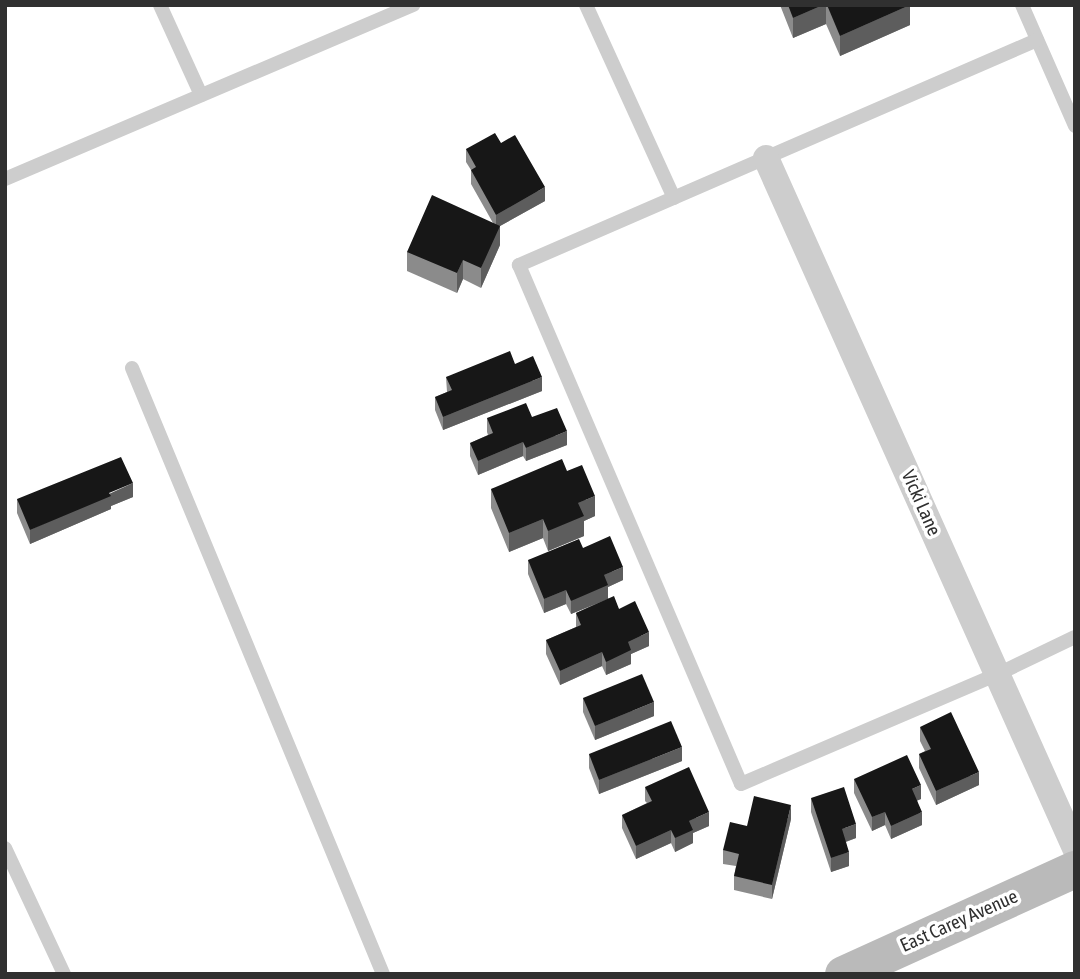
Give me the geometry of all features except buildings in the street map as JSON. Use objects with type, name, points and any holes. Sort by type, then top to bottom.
[{"type":"main road","name":"East Carey Avenue","points":[[844,974],[1075,869]]},
{"type":"street","name":"Vicki Lane","points":[[766,158],[1075,848]]},
{"type":"lane","points":[[160,5],[201,95]]},
{"type":"lane","points":[[5,179],[413,5]]},
{"type":"lane","points":[[586,5],[674,198]]},
{"type":"lane","points":[[1022,5],[1075,126]]},
{"type":"lane","points":[[1037,40],[519,265],[741,784],[998,674],[1075,637]]},
{"type":"lane","points":[[132,368],[383,974]]},
{"type":"lane","points":[[5,848],[64,974]]}]
